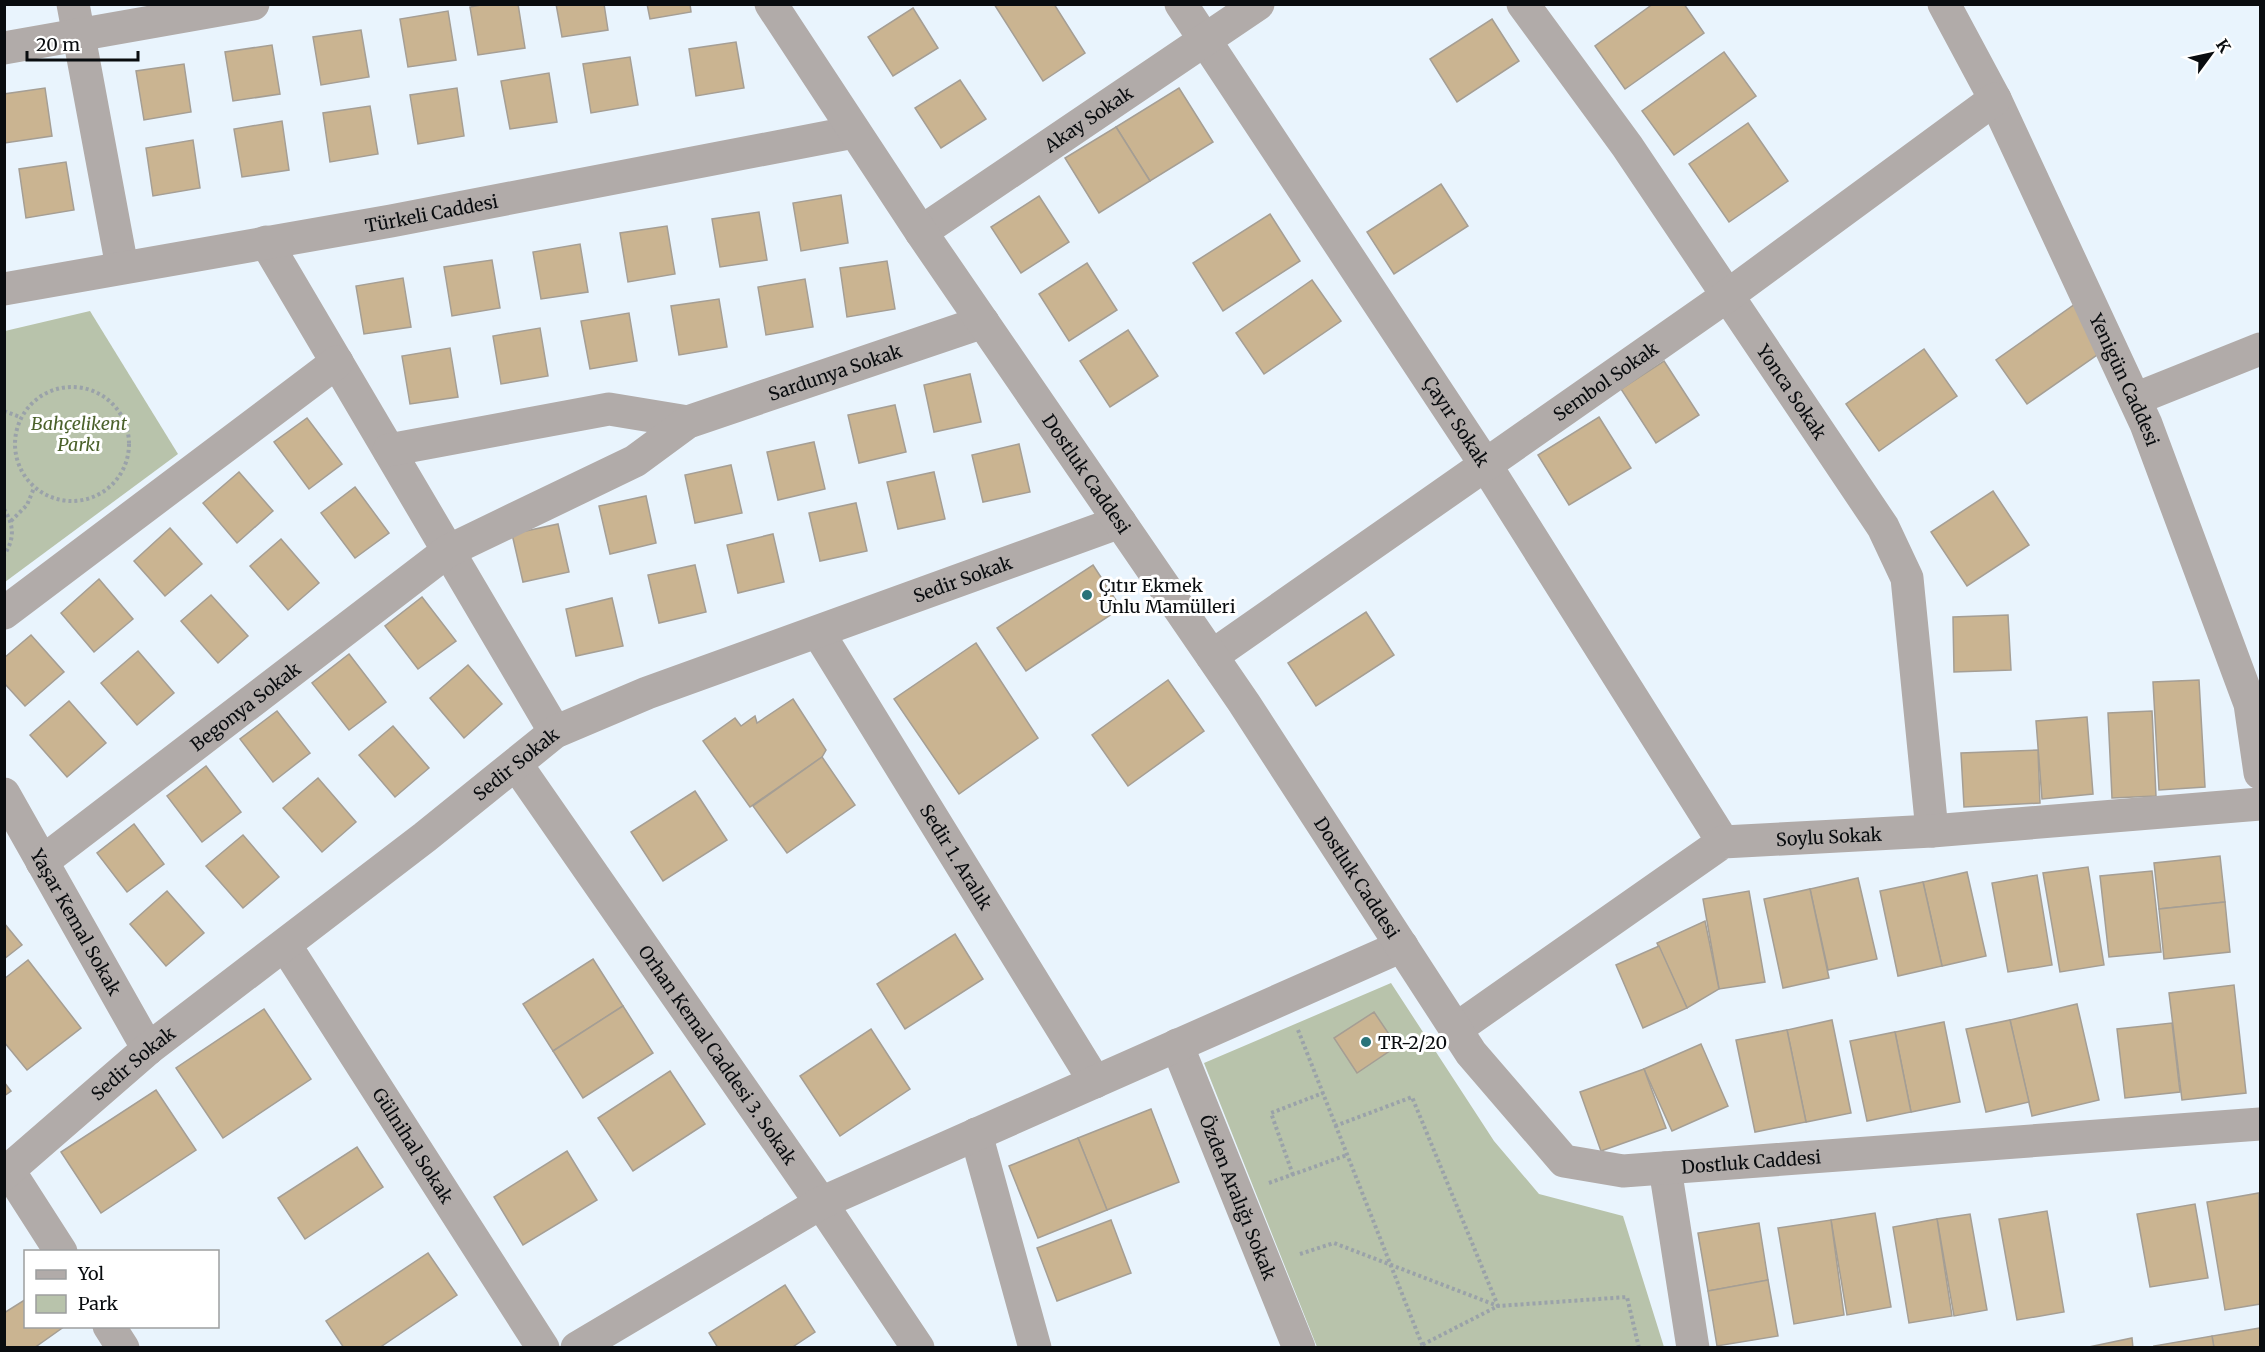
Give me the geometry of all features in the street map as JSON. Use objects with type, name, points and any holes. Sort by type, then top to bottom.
[{"type":"street","points":[[4,48],[76,20],[253,4]]},
{"type":"street","name":"Dostluk Caddesi","points":[[771,4],[921,232],[1212,656],[1472,1053],[1564,1161],[1623,1171],[2260,1124]]},
{"type":"street","name":"Çayır Sokak","points":[[1181,4],[1485,464],[1723,842]]},
{"type":"street","name":"Akay Sokak","points":[[921,232],[1258,4]]},
{"type":"street","name":"Yonca Sokak","points":[[1523,4],[1627,146],[1883,527],[1907,578],[1932,831]]},
{"type":"street","name":"Yenigün Caddesi","points":[[1944,4],[1995,99],[2135,399],[2250,704],[2260,773]]},
{"type":"street","points":[[76,20],[122,267]]},
{"type":"street","name":"Sembol Sokak","points":[[1212,656],[1727,296],[1995,99]]},
{"type":"street","name":"Türkeli Caddesi","points":[[4,289],[854,132]]},
{"type":"street","points":[[266,242],[555,732]]},
{"type":"street","name":"Sardunya Sokak","points":[[448,551],[635,461],[688,422],[983,322]]},
{"type":"street","points":[[2135,399],[2260,349]]},
{"type":"street","points":[[4,613],[337,362]]},
{"type":"street","name":"Sardunya Sokak","points":[[389,450],[609,409],[688,422]]},
{"type":"street","name":"Sedir Sokak","points":[[7,1172],[148,1049],[285,945],[555,732],[647,693],[1120,522]]},
{"type":"street","name":"Begonya Sokak","points":[[42,862],[448,551]]},
{"type":"street","name":"Sedir 1. Aralık","points":[[818,632],[1095,1082]]},
{"type":"street","name":"Orhan Kemal Caddesi 3. Sokak","points":[[516,764],[821,1203],[918,1347]]},
{"type":"street","name":"Soylu Sokak","points":[[1723,842],[1932,831],[2260,804]]},
{"type":"street","name":"Yaşar Kemal Sokak","points":[[8,811],[42,862],[148,1049]]},
{"type":"street","points":[[1456,1029],[1723,842]]},
{"type":"street","name":"Gülnihal Sokak","points":[[285,945],[543,1347]]},
{"type":"street","points":[[577,1347],[821,1203],[1402,946]]},
{"type":"street","name":"Özden Aralığı Sokak","points":[[1177,1045],[1299,1347]]},
{"type":"street","points":[[976,1134],[1035,1347]]},
{"type":"street","points":[[1665,1168],[1693,1347]]},
{"type":"street","points":[[7,1172],[60,1250]]},
{"type":"street","points":[[110,1328],[123,1347]]},
{"type":"path","points":[[67,386],[82,387],[96,392],[119,411],[126,425],[129,440],[128,454],[115,481],[91,498],[61,500],[34,488],[24,477],[14,448],[21,417],[39,397],[67,386]]},
{"type":"path","points":[[4,411],[21,417]]},
{"type":"path","points":[[11,521],[27,505],[34,488]]},
{"type":"path","points":[[4,509],[11,521],[13,532],[11,544],[4,555]]},
{"type":"path","points":[[1285,998],[1423,1346],[1498,1306],[1627,1297],[1639,1347]]},
{"type":"path","points":[[1293,1175],[1271,1113],[1323,1093]]},
{"type":"path","points":[[1335,1126],[1412,1097],[1498,1306]]},
{"type":"path","points":[[1271,1194],[1268,1184],[1347,1155]]},
{"type":"path","points":[[1293,1257],[1335,1243],[1498,1306]]},
{"type":"green space","name":"Bahçelikent Parkı","points":[[90,311],[178,454],[5,582],[5,331]]},
{"type":"green space","points":[[1391,983],[1494,1141],[1539,1194],[1623,1216],[1664,1347],[1317,1347],[1204,1063]]},
{"type":"building","points":[[486,4],[518,4],[525,48],[478,55],[470,7]]},
{"type":"building","points":[[556,4],[604,4],[608,30],[562,37]]},
{"type":"building","points":[[647,4],[690,4],[691,12],[650,19]]},
{"type":"building","points":[[994,4],[1054,4],[1085,53],[1043,81]]},
{"type":"building","points":[[1653,4],[1684,4],[1704,33],[1625,89],[1595,46]]},
{"type":"building","points":[[913,8],[938,48],[893,76],[868,37]]},
{"type":"building","points":[[448,11],[456,60],[408,67],[400,19]]},
{"type":"building","points":[[1492,19],[1519,61],[1457,102],[1430,59]]},
{"type":"building","points":[[361,30],[369,77],[321,85],[313,37]]},
{"type":"building","points":[[736,42],[744,88],[696,96],[689,49]]},
{"type":"building","points":[[272,45],[280,94],[233,101],[225,52]]},
{"type":"building","points":[[1724,52],[1756,96],[1674,155],[1642,111]]},
{"type":"building","points":[[630,57],[638,105],[591,113],[583,64]]},
{"type":"building","points":[[184,64],[191,112],[144,120],[136,71]]},
{"type":"building","points":[[549,73],[557,122],[510,129],[501,81]]},
{"type":"building","points":[[960,80],[986,119],[941,148],[915,108]]},
{"type":"building","points":[[45,88],[52,136],[5,143],[4,94]]},
{"type":"building","points":[[457,88],[464,136],[418,144],[410,95]]},
{"type":"building","points":[[1179,88],[1213,142],[1150,181],[1116,127]]},
{"type":"building","points":[[370,106],[378,154],[330,162],[323,113]]},
{"type":"building","points":[[282,121],[289,170],[242,177],[234,129]]},
{"type":"building","points":[[1748,123],[1788,181],[1729,222],[1689,164]]},
{"type":"building","points":[[1116,127],[1150,181],[1099,213],[1065,158]]},
{"type":"building","points":[[193,140],[200,188],[153,196],[146,148]]},
{"type":"building","points":[[66,162],[74,210],[26,218],[19,169]]},
{"type":"building","points":[[1441,184],[1468,226],[1394,274],[1367,232]]},
{"type":"building","points":[[841,195],[848,243],[801,251],[793,203]]},
{"type":"building","points":[[1039,196],[1069,242],[1021,273],[991,227]]},
{"type":"building","points":[[759,212],[767,260],[720,267],[712,219]]},
{"type":"building","points":[[1270,214],[1300,261],[1223,311],[1193,263]]},
{"type":"building","points":[[667,226],[675,274],[628,282],[620,233]]},
{"type":"building","points":[[580,244],[588,292],[541,299],[533,252]]},
{"type":"building","points":[[492,260],[500,308],[452,316],[444,267]]},
{"type":"building","points":[[887,261],[895,309],[847,317],[840,268]]},
{"type":"building","points":[[1087,263],[1117,310],[1069,341],[1039,294]]},
{"type":"building","points":[[403,278],[411,327],[364,334],[356,286]]},
{"type":"building","points":[[805,279],[813,327],[766,335],[758,287]]},
{"type":"building","points":[[1312,280],[1341,321],[1264,374],[1236,333]]},
{"type":"building","points":[[719,299],[727,347],[679,355],[671,306]]},
{"type":"building","points":[[2075,304],[2107,348],[2027,404],[1996,360]]},
{"type":"building","points":[[629,313],[637,361],[590,369],[581,321]]},
{"type":"building","points":[[540,328],[548,376],[501,384],[493,336]]},
{"type":"building","points":[[1128,330],[1158,376],[1110,407],[1080,361]]},
{"type":"building","points":[[450,348],[458,397],[410,404],[402,356]]},
{"type":"building","points":[[1924,349],[1957,396],[1879,451],[1846,404]]},
{"type":"building","points":[[1664,361],[1699,415],[1656,443],[1621,389]]},
{"type":"building","points":[[970,374],[981,422],[934,432],[924,385]]},
{"type":"building","points":[[895,405],[906,452],[859,463],[848,415]]},
{"type":"building","points":[[1599,417],[1631,468],[1569,505],[1538,455]]},
{"type":"building","points":[[307,418],[342,464],[309,489],[274,442]]},
{"type":"building","points":[[814,442],[825,489],[778,500],[767,452]]},
{"type":"building","points":[[1019,444],[1030,492],[983,502],[972,455]]},
{"type":"building","points":[[731,465],[742,513],[695,523],[685,475]]},
{"type":"building","points":[[239,472],[273,511],[237,543],[203,503]]},
{"type":"building","points":[[934,472],[945,519],[898,529],[887,482]]},
{"type":"building","points":[[355,487],[389,533],[355,558],[321,513]]},
{"type":"building","points":[[1993,491],[2029,545],[1967,586],[1931,532]]},
{"type":"building","points":[[646,496],[656,543],[610,554],[599,506]]},
{"type":"building","points":[[856,503],[867,551],[820,561],[809,513]]},
{"type":"building","points":[[558,524],[569,572],[523,582],[512,534]]},
{"type":"building","points":[[170,528],[202,564],[165,596],[134,561]]},
{"type":"building","points":[[773,534],[784,582],[738,593],[727,545]]},
{"type":"building","points":[[281,539],[319,583],[288,610],[250,566]]},
{"type":"building","points":[[695,565],[706,612],[659,623],[648,575]]},
{"type":"building","points":[[1093,565],[1121,608],[1026,671],[997,628]]},
{"type":"building","points":[[99,579],[133,619],[94,652],[61,613]]},
{"type":"building","points":[[211,595],[248,636],[218,663],[181,621]]},
{"type":"building","points":[[422,597],[456,641],[418,669],[385,626]]},
{"type":"building","points":[[612,598],[623,646],[576,656],[566,609]]},
{"type":"building","points":[[1366,612],[1394,655],[1316,706],[1288,663]]},
{"type":"building","points":[[2008,615],[2011,670],[1954,672],[1953,617]]},
{"type":"building","points":[[31,635],[64,672],[25,706],[4,683],[4,658]]},
{"type":"building","points":[[976,643],[1038,738],[959,794],[894,699]]},
{"type":"building","points":[[138,651],[174,693],[137,725],[101,683]]},
{"type":"building","points":[[349,654],[386,702],[349,730],[312,683]]},
{"type":"building","points":[[468,665],[502,704],[464,738],[430,698]]},
{"type":"building","points":[[1168,680],[1204,731],[1128,786],[1092,735]]},
{"type":"building","points":[[2199,680],[2205,787],[2159,790],[2153,682]]},
{"type":"building","points":[[793,699],[826,750],[822,757],[750,807],[703,741],[735,718],[741,726],[755,716],[757,723]]},
{"type":"building","points":[[69,701],[106,743],[67,777],[30,735]]},
{"type":"building","points":[[277,711],[310,753],[273,782],[240,739]]},
{"type":"building","points":[[2152,711],[2156,796],[2112,798],[2108,713]]},
{"type":"building","points":[[2087,717],[2093,794],[2042,799],[2036,721]]},
{"type":"building","points":[[393,726],[429,768],[395,797],[359,755]]},
{"type":"building","points":[[2038,750],[2040,803],[1964,807],[1961,753]]},
{"type":"building","points":[[822,757],[855,805],[787,853],[753,806]]},
{"type":"building","points":[[206,766],[241,812],[202,842],[167,796]]},
{"type":"building","points":[[318,778],[356,822],[322,852],[283,808]]},
{"type":"building","points":[[695,791],[727,840],[663,881],[631,832]]},
{"type":"building","points":[[134,824],[164,864],[127,892],[97,853]]},
{"type":"building","points":[[243,835],[279,877],[243,908],[206,866]]},
{"type":"building","points":[[2220,856],[2225,902],[2159,909],[2154,863]]},
{"type":"building","points":[[2088,867],[2104,965],[2060,972],[2043,873]]},
{"type":"building","points":[[2152,871],[2161,952],[2109,957],[2100,876]]},
{"type":"building","points":[[1967,872],[1986,956],[1942,966],[1923,882]]},
{"type":"building","points":[[2037,875],[2052,965],[2008,972],[1992,883]]},
{"type":"building","points":[[1858,878],[1877,959],[1828,970],[1810,889]]},
{"type":"building","points":[[1923,882],[1942,966],[1898,976],[1880,891]]},
{"type":"building","points":[[1810,889],[1829,978],[1783,988],[1764,899]]},
{"type":"building","points":[[167,891],[204,933],[166,966],[130,924]]},
{"type":"building","points":[[1749,891],[1765,982],[1719,989],[1703,899]]},
{"type":"building","points":[[2225,902],[2230,952],[2164,959],[2159,909]]},
{"type":"building","points":[[1705,921],[1719,989],[1687,1008],[1657,943]]},
{"type":"building","points":[[4,923],[22,945],[4,959]]},
{"type":"building","points":[[955,934],[983,979],[905,1029],[877,984]]},
{"type":"building","points":[[1659,946],[1687,1008],[1643,1028],[1616,965]]},
{"type":"building","points":[[593,959],[623,1006],[553,1051],[523,1004]]},
{"type":"building","points":[[28,960],[81,1028],[27,1070],[4,1042],[4,979]]},
{"type":"building","points":[[2234,985],[2246,1093],[2182,1100],[2169,993]]},
{"type":"building","points":[[2077,1004],[2099,1100],[2032,1116],[2010,1020]]},
{"type":"building","points":[[623,1006],[653,1053],[583,1098],[553,1051]]},
{"type":"building","points":[[264,1009],[311,1079],[223,1138],[176,1068]]},
{"type":"building","name":"TR-2/20","points":[[1374,1012],[1397,1046],[1357,1073],[1334,1038]]},
{"type":"building","points":[[1832,1020],[1851,1113],[1806,1122],[1787,1030]]},
{"type":"building","points":[[2010,1020],[2029,1102],[1986,1112],[1966,1029]]},
{"type":"building","points":[[1944,1022],[1960,1102],[1911,1112],[1895,1032]]},
{"type":"building","points":[[2172,1023],[2180,1092],[2125,1098],[2117,1029]]},
{"type":"building","points":[[871,1029],[910,1089],[840,1136],[800,1076]]},
{"type":"building","points":[[1787,1030],[1806,1122],[1755,1132],[1736,1040]]},
{"type":"building","points":[[1895,1032],[1911,1112],[1867,1121],[1850,1041]]},
{"type":"building","points":[[1701,1044],[1728,1106],[1672,1131],[1644,1069]]},
{"type":"building","points":[[1644,1069],[1666,1128],[1601,1151],[1580,1092]]},
{"type":"building","points":[[670,1071],[705,1124],[633,1171],[598,1118]]},
{"type":"building","points":[[4,1082],[11,1091],[4,1096]]},
{"type":"building","points":[[156,1090],[196,1150],[101,1213],[61,1152]]},
{"type":"building","points":[[1151,1109],[1179,1182],[1107,1210],[1078,1138]]},
{"type":"building","points":[[1078,1138],[1107,1210],[1038,1238],[1009,1166]]},
{"type":"building","points":[[357,1147],[383,1187],[305,1239],[278,1198]]},
{"type":"building","points":[[567,1151],[597,1200],[523,1245],[494,1197]]},
{"type":"building","points":[[2259,1193],[2260,1304],[2225,1310],[2207,1202]]},
{"type":"building","points":[[2195,1204],[2208,1278],[2150,1287],[2137,1214]]},
{"type":"building","points":[[2047,1211],[2064,1312],[2017,1320],[1999,1219]]},
{"type":"building","points":[[1875,1213],[1891,1307],[1847,1315],[1831,1220]]},
{"type":"building","points":[[1970,1214],[1987,1310],[1954,1316],[1937,1219]]},
{"type":"building","points":[[1937,1219],[1952,1316],[1909,1323],[1893,1227]]},
{"type":"building","points":[[1111,1220],[1131,1273],[1057,1301],[1037,1248]]},
{"type":"building","points":[[1831,1220],[1844,1315],[1794,1324],[1778,1228]]},
{"type":"building","points":[[1759,1223],[1768,1280],[1708,1291],[1698,1233]]},
{"type":"building","points":[[428,1253],[457,1295],[379,1348],[344,1348],[326,1321]]},
{"type":"building","points":[[1768,1280],[1778,1336],[1717,1346],[1708,1291]]},
{"type":"building","points":[[785,1285],[815,1332],[791,1348],[718,1348],[709,1333]]},
{"type":"building","points":[[24,1300],[24,1328],[62,1328],[34,1348],[4,1348],[4,1313]]},
{"type":"building","points":[[2260,1328],[2260,1348],[2214,1348],[2212,1336]]},
{"type":"building","points":[[2212,1336],[2214,1348],[2155,1348],[2154,1346]]},
{"type":"building","points":[[2132,1338],[2133,1348],[2084,1348]]},
{"type":"place","name":"Çıtır Ekmek Unlu Mamülleri","points":[[1087,595]]},
{"type":"place","name":"TR-2/20","points":[[1366,1042]]}]
